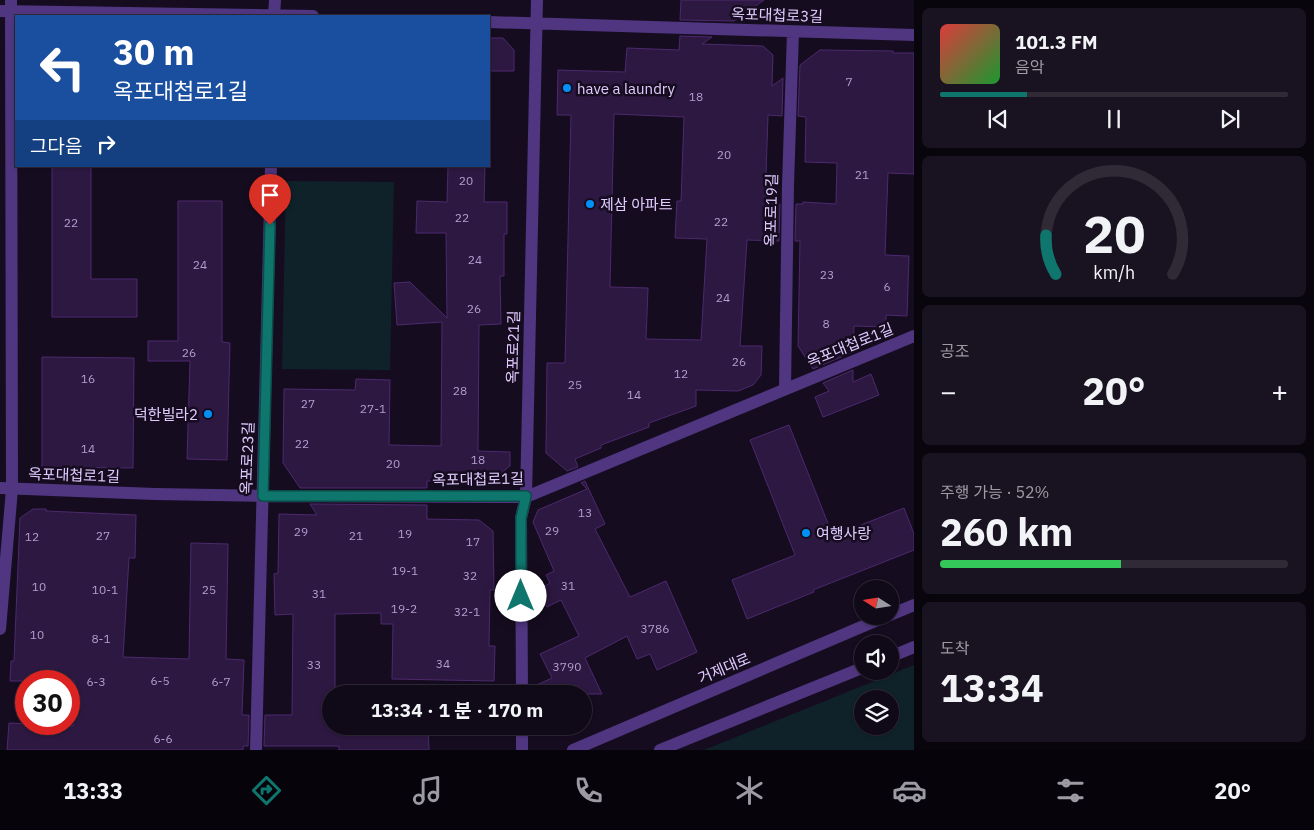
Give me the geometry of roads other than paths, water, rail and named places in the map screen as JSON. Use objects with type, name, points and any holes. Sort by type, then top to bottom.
[{"type":"street","points":[[274,15],[275,0]]},
{"type":"street","name":"옥포로21길","points":[[522,685],[521,518],[526,496],[537,0]]},
{"type":"street","points":[[0,629],[6,488],[7,8],[241,15]]},
{"type":"street","name":"옥포대첩로3길","points":[[490,22],[914,35]]},
{"type":"street","name":"옥포로19길","points":[[785,389],[788,185],[793,32]]},
{"type":"street","name":"옥포로23길","points":[[256,750],[271,167]]},
{"type":"street","name":"옥포대첩로1길","points":[[6,488],[263,496],[526,496],[914,336]]},
{"type":"street","name":"거제대로","points":[[899,612],[914,605]]},
{"type":"street","name":"거제대로","points":[[573,750],[868,625]]},
{"type":"street","points":[[899,653],[914,647]]},
{"type":"street","points":[[660,750],[854,671]]},
{"type":"street","points":[[522,735],[522,750]]},
{"type":"place","name":"have a laundry","points":[[567,88]]},
{"type":"place","name":"제삼 아파트","points":[[590,204]]},
{"type":"place","name":"덕한빌라2","points":[[208,414]]},
{"type":"place","name":"여행사랑","points":[[806,533]]}]
